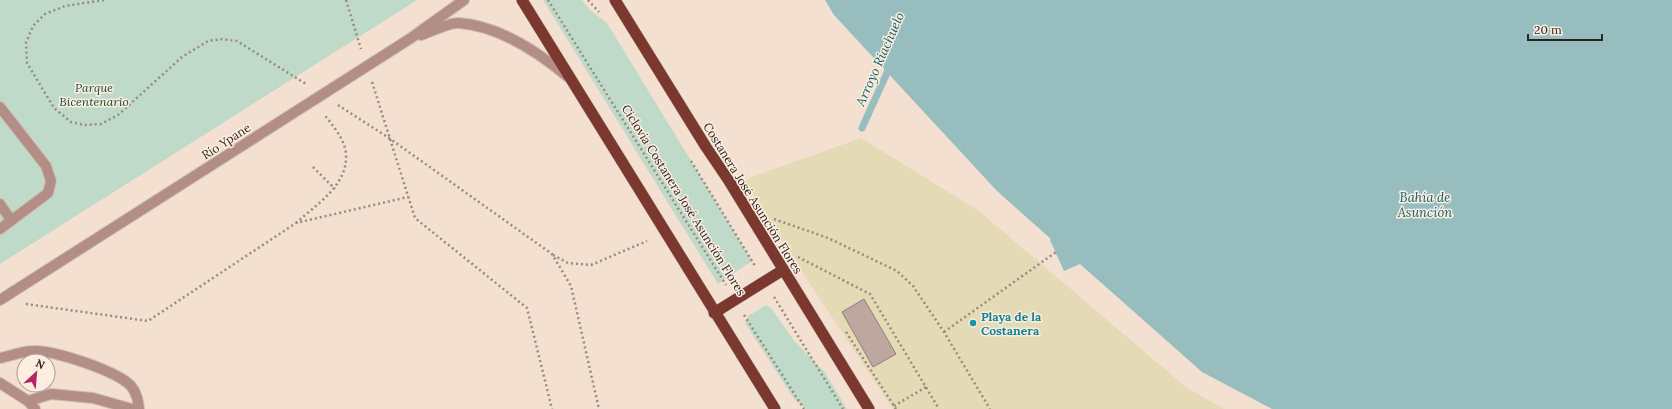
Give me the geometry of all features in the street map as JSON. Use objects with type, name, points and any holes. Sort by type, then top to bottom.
[{"type":"highway","points":[[522,0],[574,82],[714,313],[776,409]]},
{"type":"highway","name":"Costanera José Asunción Flores","points":[[615,0],[869,409]]},
{"type":"highway","points":[[714,313],[783,270]]},
{"type":"street","name":"Río Ypane","points":[[2,299],[412,38],[464,0]]},
{"type":"street","points":[[412,38],[458,23],[489,30],[525,46],[549,62],[574,82]]},
{"type":"street","points":[[0,107],[46,166],[51,181],[48,193],[0,229]]},
{"type":"street","points":[[0,204],[11,220]]},
{"type":"street","points":[[0,358],[34,351],[68,357],[119,376],[132,386],[138,398],[139,409]]},
{"type":"street","points":[[0,383],[28,401],[35,409]]},
{"type":"street","points":[[28,401],[51,394],[93,398],[132,409]]},
{"type":"path","points":[[104,0],[65,6],[45,14],[33,26],[26,44],[28,63],[54,108],[71,122],[84,125],[101,124],[118,115],[182,56],[208,41],[222,39],[237,42],[318,97],[388,138],[552,254],[568,263],[591,265],[647,241]]},
{"type":"path","points":[[346,0],[388,138],[415,218],[527,308],[552,409]]},
{"type":"path","name":"Ciclovia Costanera José Asunción Flores","points":[[548,0],[804,409]]},
{"type":"path","points":[[588,0],[603,16]]},
{"type":"path","points":[[2,299],[30,306],[148,321],[296,223],[334,189],[343,173],[346,153],[340,137],[318,97]]},
{"type":"path","points":[[687,154],[843,409]]},
{"type":"path","points":[[313,167],[334,189]]},
{"type":"path","points":[[296,223],[408,198]]},
{"type":"path","points":[[748,213],[771,218],[828,238],[897,271],[913,286],[944,332],[990,409]]},
{"type":"path","points":[[944,332],[1056,252]]},
{"type":"path","points":[[552,254],[571,286],[599,409]]},
{"type":"path","points":[[795,256],[870,294],[939,409]]},
{"type":"path","points":[[894,406],[926,387]]},
{"type":"green space","name":"Parque Bicentenario","points":[[0,0],[417,0],[0,264]]},
{"type":"green space","points":[[543,0],[582,0],[590,10],[607,23],[752,261],[718,284]]},
{"type":"green space","points":[[766,305],[771,308],[795,342],[824,371],[847,409],[806,409],[794,399],[745,323],[748,316]]},
{"type":"sand","name":"Playa de la Costanera","points":[[861,138],[979,211],[1187,388],[1224,409],[893,409],[792,257],[744,180]]},
{"type":"water","name":"Bahía de Asunción","points":[[825,0],[1672,0],[1672,409],[1272,409],[1202,372],[1080,264],[1064,271],[1050,240],[1051,239],[997,191],[834,15]]},
{"type":"building","points":[[864,299],[896,354],[873,367],[842,312]]},
{"type":"waterway","name":"Arroyo Riachuelo","points":[[862,128],[891,64]]},
{"type":"place","name":"Playa de la Costanera","points":[[973,323]]}]
